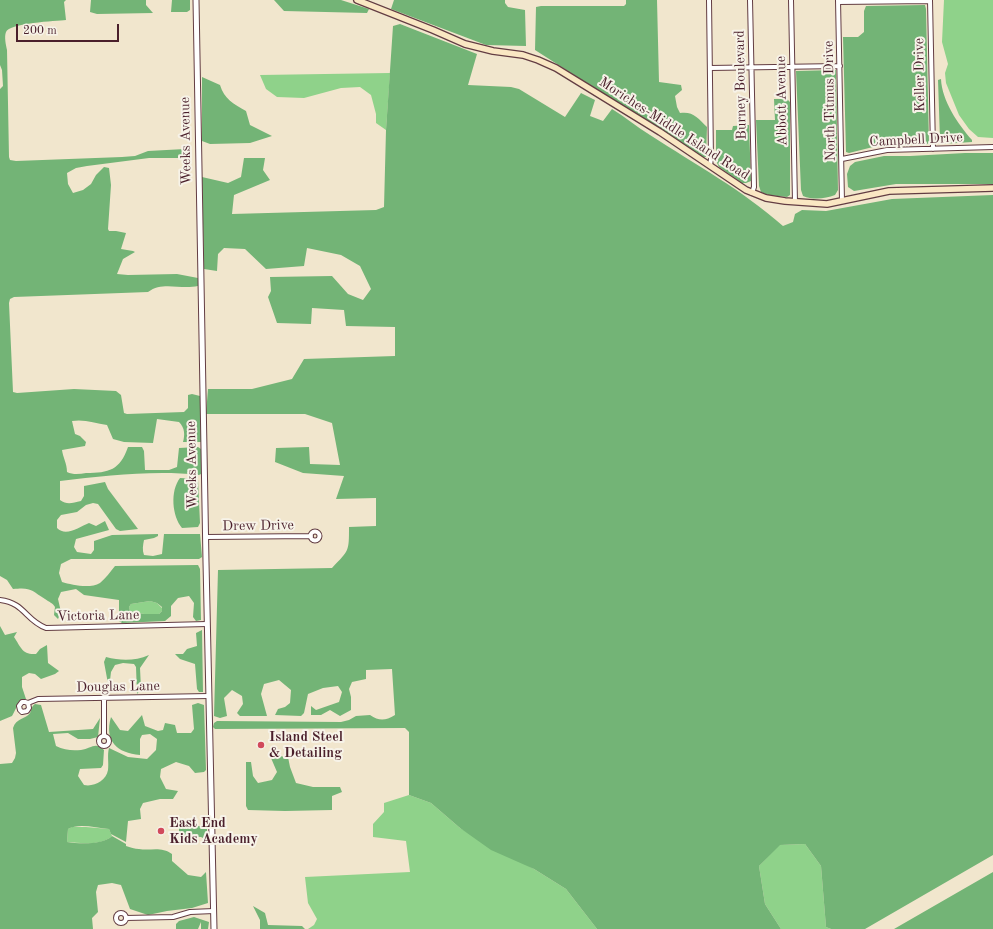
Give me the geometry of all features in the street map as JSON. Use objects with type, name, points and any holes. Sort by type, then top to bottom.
[{"type":"main road","name":"Moriches-Middle Island Road","points":[[357,0],[465,44],[493,51],[523,55],[556,68],[655,129],[752,193],[777,200],[827,204],[889,191],[993,188]]},
{"type":"street","name":"Weeks Avenue","points":[[196,0],[214,929]]},
{"type":"street","points":[[709,0],[710,165]]},
{"type":"street","name":"Burney Boulevard","points":[[750,0],[754,187],[752,193]]},
{"type":"street","name":"Abbott Avenue","points":[[791,0],[795,202]]},
{"type":"street","points":[[838,1],[930,0]]},
{"type":"street","name":"Keller Drive","points":[[930,0],[933,149]]},
{"type":"street","name":"North Titmus Drive","points":[[838,1],[842,201]]},
{"type":"street","points":[[710,68],[840,66]]},
{"type":"street","name":"Campbell Drive","points":[[842,159],[880,151],[993,147]]},
{"type":"street","name":"Drew Drive","points":[[206,538],[311,536]]},
{"type":"street","name":"Victoria Lane","points":[[0,600],[18,605],[32,620],[40,626],[46,628],[207,624]]},
{"type":"street","name":"Douglas Lane","points":[[28,704],[38,699],[209,696]]},
{"type":"street","points":[[104,698],[104,736]]},
{"type":"street","points":[[126,918],[173,917],[190,912],[214,911]]},
{"type":"green space","points":[[0,0],[66,0],[64,2],[66,20],[15,26],[9,29],[5,34],[7,50],[10,160],[122,157],[135,156],[148,151],[185,149],[191,151],[190,158],[149,158],[76,168],[67,173],[68,184],[73,193],[83,190],[91,184],[96,175],[104,167],[109,168],[111,185],[108,229],[109,231],[126,233],[121,249],[135,252],[123,259],[117,274],[177,274],[198,278],[198,286],[166,286],[148,292],[14,297],[10,299],[9,303],[13,392],[74,389],[116,391],[121,395],[124,413],[127,414],[184,412],[188,408],[188,395],[192,394],[200,396],[201,442],[183,442],[184,432],[179,422],[157,419],[153,443],[124,442],[113,439],[107,425],[85,421],[72,421],[75,434],[80,436],[86,442],[85,446],[62,450],[67,472],[69,473],[76,474],[101,472],[113,469],[121,461],[128,447],[142,447],[144,451],[145,470],[169,470],[177,467],[179,448],[198,447],[201,449],[201,474],[147,473],[60,481],[60,500],[65,503],[81,501],[84,496],[84,486],[105,482],[108,489],[138,529],[120,531],[116,529],[98,504],[93,503],[86,505],[77,512],[61,515],[57,520],[57,528],[64,532],[77,529],[89,523],[96,526],[105,521],[109,530],[76,539],[74,547],[77,552],[91,554],[94,550],[94,541],[112,535],[158,534],[158,536],[154,538],[144,540],[144,555],[153,556],[162,554],[164,534],[200,534],[202,557],[199,559],[71,559],[61,564],[59,573],[62,582],[91,586],[100,583],[115,566],[198,565],[200,569],[201,620],[196,621],[193,617],[194,603],[189,596],[178,598],[171,606],[171,616],[165,621],[122,623],[119,621],[119,600],[84,595],[76,589],[61,592],[58,599],[61,612],[58,619],[54,615],[55,607],[52,604],[33,591],[24,588],[13,589],[7,580],[0,576],[0,89],[3,86],[2,70],[0,65]],"holes":[[[150,601],[157,603],[162,607],[162,611],[159,614],[144,614],[130,611],[129,607],[131,604]]]},
{"type":"green space","points":[[91,0],[146,0],[146,5],[153,13],[97,14],[90,12]]},
{"type":"green space","points":[[172,0],[190,0],[190,10],[187,12],[171,12]]},
{"type":"green space","points":[[274,0],[341,0],[369,9],[367,13],[284,11]]},
{"type":"green space","points":[[394,0],[505,0],[508,7],[525,10],[526,46],[486,45],[391,9]]},
{"type":"green space","points":[[626,0],[657,0],[659,82],[681,85],[682,90],[675,96],[677,107],[680,113],[692,114],[707,127],[706,157],[703,157],[535,50],[536,7],[624,6],[626,4]]},
{"type":"green space","points":[[944,0],[993,0],[993,138],[978,137],[969,129],[959,115],[946,83],[945,73],[948,64],[942,42]]},
{"type":"green space","points":[[925,5],[929,143],[925,145],[881,145],[849,153],[846,152],[843,37],[858,37],[864,32],[864,11],[866,6]]},
{"type":"green space","points":[[400,24],[477,54],[468,85],[511,87],[519,89],[565,117],[581,93],[595,100],[590,116],[603,121],[612,109],[645,132],[735,189],[783,226],[793,222],[795,214],[802,210],[826,211],[892,199],[993,195],[993,855],[865,929],[831,929],[826,927],[821,866],[805,844],[780,845],[759,866],[765,904],[781,929],[597,929],[566,889],[534,869],[491,850],[460,828],[431,803],[409,795],[409,732],[405,728],[215,729],[213,727],[214,723],[217,721],[341,722],[356,716],[370,715],[382,720],[395,715],[392,669],[366,670],[366,679],[352,682],[349,689],[351,697],[351,710],[340,716],[330,710],[321,715],[311,715],[311,706],[316,710],[339,702],[342,692],[338,686],[323,688],[308,694],[304,713],[301,716],[275,715],[278,709],[285,707],[290,703],[291,690],[279,680],[264,684],[261,694],[267,716],[240,716],[237,713],[243,704],[242,696],[232,690],[224,698],[227,716],[220,718],[214,716],[218,570],[332,568],[342,558],[347,550],[349,541],[349,527],[376,526],[376,498],[336,499],[344,476],[303,473],[275,462],[276,448],[309,447],[310,464],[340,465],[332,423],[305,414],[206,414],[208,389],[252,389],[292,379],[304,359],[395,356],[395,327],[346,326],[344,310],[312,308],[311,324],[277,323],[268,297],[271,291],[270,277],[332,276],[348,294],[363,300],[371,289],[360,266],[341,255],[307,248],[304,266],[266,269],[245,249],[224,248],[218,254],[217,271],[204,269],[202,177],[228,183],[241,177],[244,158],[265,158],[263,170],[270,180],[234,195],[232,214],[376,210],[384,207],[386,130],[393,26]]},
{"type":"green space","points":[[836,70],[838,190],[835,195],[827,197],[807,197],[803,196],[801,190],[796,71]]},
{"type":"green space","points":[[390,73],[386,130],[376,123],[376,114],[371,95],[360,87],[341,88],[304,98],[277,97],[266,89],[260,75]]},
{"type":"green space","points":[[202,77],[220,85],[227,98],[246,111],[250,125],[272,136],[250,143],[210,144],[202,141]]},
{"type":"green space","points":[[941,79],[944,96],[956,119],[972,142],[942,144],[940,140],[938,80]]},
{"type":"green space","points":[[774,99],[787,99],[790,102],[790,195],[787,197],[768,195],[761,192],[759,186],[756,120],[775,120]]},
{"type":"green space","points":[[749,125],[751,181],[742,183],[719,167],[716,161],[716,130],[732,130],[733,126]]},
{"type":"green space","points":[[993,153],[993,184],[896,184],[854,191],[848,187],[847,174],[850,166],[855,162],[884,156]]},
{"type":"green space","points":[[180,478],[198,479],[200,523],[198,527],[182,528],[176,517],[174,510],[174,496],[177,483]]},
{"type":"green space","points":[[150,601],[157,603],[162,608],[162,611],[159,614],[144,614],[130,611],[129,607],[131,604]]},
{"type":"green space","points":[[0,626],[5,635],[17,632],[14,637],[22,650],[25,652],[36,654],[40,649],[47,645],[48,663],[59,671],[41,679],[35,674],[29,673],[22,677],[22,687],[26,699],[19,703],[12,716],[0,721]]},
{"type":"green space","points":[[202,630],[203,692],[199,692],[197,689],[195,664],[180,659],[175,654],[183,654],[187,649],[197,646],[196,633]]},
{"type":"green space","points":[[149,655],[140,668],[141,689],[137,694],[136,667],[134,664],[123,663],[115,665],[111,672],[109,689],[104,662],[106,657],[128,660]]},
{"type":"green space","points":[[198,703],[204,705],[206,770],[204,772],[195,773],[189,766],[176,762],[161,769],[160,777],[166,789],[178,791],[173,799],[160,799],[143,803],[140,809],[141,819],[128,821],[126,842],[111,834],[109,829],[77,826],[68,829],[67,842],[97,842],[108,839],[112,836],[126,844],[126,846],[132,848],[164,850],[172,854],[172,861],[188,875],[201,877],[206,872],[208,903],[192,908],[148,915],[130,909],[121,885],[112,883],[98,885],[96,892],[98,912],[92,918],[93,929],[0,929],[0,764],[12,763],[15,758],[16,753],[13,728],[16,722],[28,715],[35,704],[41,705],[49,732],[93,729],[100,718],[98,737],[78,739],[68,733],[53,734],[56,746],[68,750],[78,750],[98,746],[104,750],[103,765],[101,768],[80,769],[78,776],[84,785],[92,785],[102,780],[107,774],[109,748],[128,757],[147,759],[156,750],[157,739],[150,734],[142,735],[140,739],[140,755],[125,752],[119,748],[114,744],[109,733],[111,717],[120,730],[128,731],[142,715],[145,726],[158,731],[163,730],[165,723],[175,725],[177,733],[191,733],[194,729],[192,705]]},
{"type":"green space","points":[[278,756],[288,757],[296,783],[313,787],[340,787],[342,792],[332,796],[332,810],[248,810],[246,806],[246,762],[251,762],[253,776],[258,783],[272,780],[277,772],[271,758]]},
{"type":"green space","points":[[409,795],[431,803],[460,828],[534,869],[566,889],[597,929],[308,929],[314,925],[317,919],[308,903],[305,877],[410,872],[406,841],[373,837],[373,824],[384,812],[384,803]]},
{"type":"green space","points":[[180,826],[207,827],[207,837],[205,839],[201,837],[179,836]]},
{"type":"green space","points":[[72,827],[109,829],[112,836],[97,843],[67,842],[68,829]]},
{"type":"green space","points":[[805,844],[821,866],[826,927],[831,929],[781,929],[765,904],[759,866],[779,845]]},
{"type":"green space","points":[[993,872],[993,929],[894,929]]},
{"type":"green space","points":[[253,906],[265,913],[268,925],[302,926],[305,929],[260,929],[260,920]]},
{"type":"green space","points":[[194,917],[209,922],[208,929],[201,929],[201,922],[198,929],[176,929],[176,924],[179,921]]},
{"type":"place","name":"Island Steel & Detailing","points":[[261,745]]},
{"type":"place","name":"East End Kids Academy","points":[[161,831]]}]
